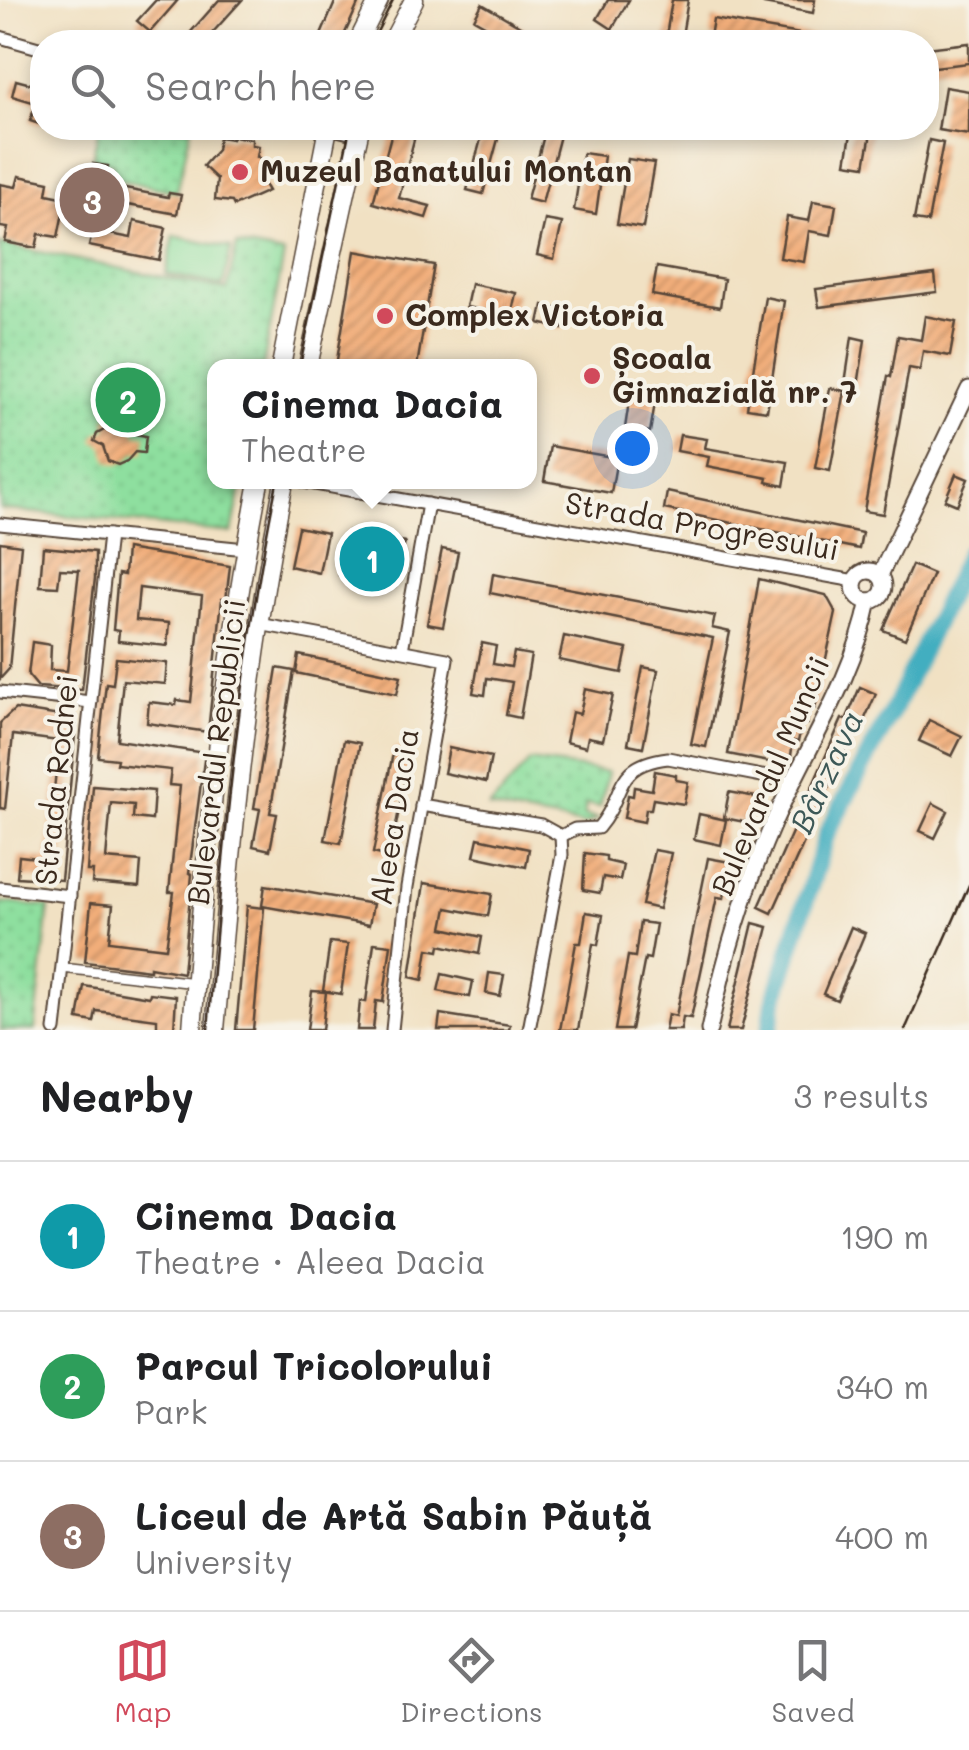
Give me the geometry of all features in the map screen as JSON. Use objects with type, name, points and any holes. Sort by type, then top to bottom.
[{"type":"main road","points":[[364,30],[379,0]]},
{"type":"main road","points":[[398,30],[414,0]]},
{"type":"main road","points":[[282,359],[326,140]]},
{"type":"main road","points":[[310,359],[357,140]]},
{"type":"main road","name":"Bulevardul Republicii","points":[[192,1030],[220,748],[246,548],[258,489]]},
{"type":"main road","name":"Bulevardul Republicii","points":[[215,1030],[237,790],[259,624],[283,489]]},
{"type":"street","points":[[0,37],[30,46]]},
{"type":"street","points":[[880,575],[866,571],[854,581],[858,597],[869,601],[883,592],[880,575],[969,389]]},
{"type":"street","name":"Strada Progresului","points":[[343,489],[854,581]]},
{"type":"street","points":[[402,650],[428,504]]},
{"type":"street","points":[[0,524],[246,548]]},
{"type":"street","name":"Strada Rodnei","points":[[55,1030],[109,535]]},
{"type":"street","name":"Bulevardul Muncii","points":[[709,1030],[721,975],[771,829],[846,668],[869,601]]},
{"type":"street","name":"Aleea Dacia","points":[[259,624],[448,659],[406,887],[392,1030]]},
{"type":"street","points":[[0,692],[91,702]]},
{"type":"street","points":[[562,836],[575,829],[598,828],[626,776],[648,761],[668,758],[793,782]]},
{"type":"street","points":[[421,805],[541,825],[562,836]]},
{"type":"street","points":[[529,1030],[562,855],[562,836]]},
{"type":"street","points":[[0,888],[70,896]]},
{"type":"street","points":[[62,968],[196,983]]},
{"type":"green space","points":[[96,140],[188,140],[177,192],[111,178],[113,164],[92,159]]},
{"type":"green space","points":[[174,236],[231,248],[223,286],[166,274]]},
{"type":"green space","points":[[0,244],[227,290],[237,245],[284,254],[264,359],[207,359],[207,489],[241,489],[232,533],[0,509]]},
{"type":"green space","points":[[530,761],[608,772],[600,807],[586,804],[584,816],[598,819],[584,825],[489,808]]},
{"type":"green space","points":[[0,902],[49,907],[35,1030],[0,1030]]},
{"type":"building","points":[[156,0],[178,0],[152,30],[137,21]]},
{"type":"building","points":[[219,0],[242,0],[215,30],[193,30]]},
{"type":"building","points":[[336,0],[360,0],[346,30],[323,30]]},
{"type":"building","points":[[608,0],[629,0],[612,29],[597,19]]},
{"type":"building","points":[[672,0],[688,0],[683,30],[667,30]]},
{"type":"building","points":[[765,0],[815,0],[813,13],[764,4]]},
{"type":"building","points":[[482,4],[527,30],[494,30],[474,19]]},
{"type":"building","points":[[713,19],[777,30],[711,30]]},
{"type":"building","points":[[969,43],[969,63],[939,66],[939,46]]},
{"type":"building","points":[[16,80],[30,84],[30,101],[12,96]]},
{"type":"building","points":[[945,87],[969,91],[969,135],[939,130]]},
{"type":"building","name":"Muzeul Banatului Montan","points":[[219,140],[252,140],[252,145],[259,146],[257,157],[276,165],[262,181],[268,191],[234,206],[232,202],[215,200],[217,179],[203,166],[217,150]]},
{"type":"building","points":[[390,140],[414,140],[399,198],[430,206],[426,218],[373,203]]},
{"type":"building","points":[[481,140],[498,140],[483,194],[467,190]]},
{"type":"building","points":[[543,140],[559,140],[542,203],[527,199]]},
{"type":"building","points":[[850,140],[870,140],[865,166],[846,163]]},
{"type":"building","points":[[929,140],[943,143],[928,222],[914,220]]},
{"type":"building","points":[[583,153],[604,156],[596,214],[574,210]]},
{"type":"building","points":[[628,159],[654,163],[643,228],[617,224]]},
{"type":"building","points":[[93,164],[108,166],[104,185],[168,197],[169,193],[181,195],[177,214],[84,197]]},
{"type":"building","points":[[19,176],[49,182],[47,194],[66,198],[58,237],[39,234],[36,248],[5,242],[8,228],[0,227],[0,184],[16,187]]},
{"type":"building","points":[[813,201],[836,205],[831,235],[809,231],[804,262],[780,258],[787,217],[809,221]]},
{"type":"building","points":[[97,214],[108,216],[105,233],[131,238],[134,221],[166,228],[159,260],[89,246]]},
{"type":"building","points":[[545,220],[562,223],[554,259],[537,255]]},
{"type":"building","name":"Complex Victoria","points":[[355,251],[434,265],[418,359],[337,359]]},
{"type":"building","points":[[657,267],[724,279],[720,307],[652,295]]},
{"type":"building","points":[[935,274],[937,292],[819,307],[816,289]]},
{"type":"building","points":[[471,284],[516,293],[511,316],[466,307]]},
{"type":"building","points":[[765,297],[784,301],[767,411],[747,408]]},
{"type":"building","points":[[543,305],[566,311],[562,329],[539,323]]},
{"type":"building","points":[[925,316],[956,322],[950,356],[923,351],[920,370],[909,368],[883,514],[864,511],[898,336],[921,340]]},
{"type":"building","points":[[852,337],[865,340],[858,386],[845,383]]},
{"type":"building","points":[[632,382],[658,386],[650,432],[625,428]]},
{"type":"building","points":[[830,388],[845,391],[830,471],[815,468]]},
{"type":"building","points":[[113,414],[117,418],[122,414],[134,418],[135,434],[146,436],[144,453],[135,452],[118,465],[108,461],[103,446],[94,441],[97,434],[108,428],[105,419]]},
{"type":"building","points":[[680,435],[707,439],[705,448],[788,462],[784,486],[767,482],[768,478],[707,466],[709,457],[677,451]]},
{"type":"building","points":[[550,446],[617,458],[611,493],[544,481]]},
{"type":"building","points":[[956,474],[968,479],[957,505],[945,500]]},
{"type":"building","points":[[667,492],[862,533],[859,549],[664,509]]},
{"type":"building","points":[[298,527],[327,533],[319,573],[290,566]]},
{"type":"building","points":[[348,531],[405,542],[395,587],[339,575]]},
{"type":"building","points":[[0,542],[21,545],[9,669],[0,679]]},
{"type":"building","points":[[43,547],[95,552],[82,690],[38,687],[28,675],[32,642],[51,645],[50,670],[67,671],[79,570],[60,569],[58,587],[40,586]]},
{"type":"building","points":[[126,549],[230,566],[226,600],[222,599],[208,732],[147,723],[149,702],[191,702],[202,596],[139,588],[136,620],[169,623],[167,646],[118,641],[119,631],[113,630],[118,574],[124,575]]},
{"type":"building","points":[[442,549],[458,552],[443,627],[427,624]]},
{"type":"building","points":[[912,565],[933,574],[905,639],[883,630]]},
{"type":"building","points":[[493,574],[715,616],[712,628],[730,632],[706,747],[691,744],[713,638],[490,593]]},
{"type":"building","points":[[759,579],[826,595],[836,613],[815,708],[810,707],[807,724],[802,723],[798,742],[793,741],[791,756],[786,756],[784,765],[728,754]]},
{"type":"building","points":[[564,636],[627,649],[622,673],[559,660]]},
{"type":"building","points":[[482,643],[496,646],[493,664],[511,667],[514,652],[531,655],[520,718],[506,715],[512,682],[487,678],[485,695],[473,693]]},
{"type":"building","points":[[299,655],[401,676],[397,694],[296,673]]},
{"type":"building","points":[[116,658],[167,663],[165,684],[123,680],[117,740],[205,753],[189,873],[192,874],[183,973],[85,962],[91,903],[113,905],[109,941],[166,948],[174,892],[169,892],[180,786],[169,785],[171,770],[116,764],[117,759],[98,757],[106,683],[113,684]]},
{"type":"building","points":[[643,667],[658,670],[643,747],[628,744]]},
{"type":"building","points":[[277,668],[294,671],[270,813],[277,814],[270,850],[253,846],[260,809],[254,808]]},
{"type":"building","points":[[860,687],[876,694],[861,727],[857,725],[772,913],[759,907],[842,719],[846,720]]},
{"type":"building","points":[[585,689],[613,695],[603,740],[588,737],[586,747],[566,742],[572,712],[580,714]]},
{"type":"building","points":[[15,709],[60,716],[59,723],[76,724],[61,880],[17,877],[19,856],[47,859],[59,741],[13,735],[5,809],[0,808],[0,723]]},
{"type":"building","points":[[929,720],[962,736],[952,756],[919,741]]},
{"type":"building","points":[[344,740],[360,743],[341,843],[325,840]]},
{"type":"building","points":[[394,748],[410,752],[390,857],[373,853]]},
{"type":"building","points":[[449,748],[491,757],[486,782],[444,773]]},
{"type":"building","points":[[655,771],[688,782],[684,804],[653,799],[644,822],[624,818],[628,795],[633,796],[634,787],[652,790]]},
{"type":"building","points":[[93,786],[154,791],[152,820],[133,818],[134,805],[111,803],[106,859],[141,862],[139,887],[92,883],[93,871],[87,871]]},
{"type":"building","points":[[729,792],[756,797],[750,823],[724,818]]},
{"type":"building","points":[[933,803],[948,811],[935,838],[920,831]]},
{"type":"building","points":[[699,814],[726,820],[721,845],[694,839]]},
{"type":"building","points":[[478,838],[529,849],[526,867],[474,856]]},
{"type":"building","points":[[654,850],[671,853],[659,909],[642,905]]},
{"type":"building","points":[[585,853],[606,856],[606,861],[623,865],[620,880],[603,877],[600,893],[583,890]]},
{"type":"building","points":[[708,858],[730,862],[724,898],[717,897],[691,1018],[683,1017],[681,1030],[665,1030],[668,1014],[676,1016]]},
{"type":"building","points":[[424,883],[492,894],[488,916],[447,908],[443,928],[482,937],[479,954],[440,945],[439,951],[428,949],[423,980],[410,977]]},
{"type":"building","points":[[265,885],[373,904],[369,925],[262,906]]},
{"type":"building","points":[[247,906],[264,908],[253,1030],[236,1030]]},
{"type":"building","points":[[586,912],[603,915],[598,945],[593,944],[578,1030],[560,1030],[576,943],[581,943]]},
{"type":"building","points":[[640,922],[656,924],[650,959],[645,958],[631,1030],[615,1030],[628,956],[635,957]]},
{"type":"building","points":[[753,923],[768,927],[741,1030],[727,1030]]},
{"type":"building","points":[[851,927],[865,933],[837,1000],[823,994]]},
{"type":"building","points":[[330,942],[348,944],[341,994],[323,991]]},
{"type":"building","points":[[374,943],[391,945],[383,1002],[376,1001],[373,1030],[357,1030],[360,1001],[366,1002]]},
{"type":"building","points":[[489,973],[504,975],[500,996],[486,993]]},
{"type":"building","points":[[442,974],[473,981],[470,997],[438,991]]},
{"type":"building","points":[[84,986],[149,997],[150,993],[176,996],[174,1030],[157,1030],[157,1019],[96,1011],[94,1022],[78,1019]]},
{"type":"building","points":[[312,991],[326,992],[322,1030],[307,1030]]},
{"type":"building","points":[[440,1014],[510,1025],[509,1030],[438,1030]]},
{"type":"waterway","name":"Bârzava","points":[[770,1030],[774,1002],[827,833],[897,702],[969,552]]},
{"type":"tram line","points":[[378,30],[393,0]]},
{"type":"tram line","points":[[301,359],[347,140]]},
{"type":"tram line","points":[[208,1030],[243,686],[276,489]]},
{"type":"railway","points":[[905,1030],[969,885]]},
{"type":"place","name":"Muzeul Banatului Montan","points":[[240,172]]},
{"type":"place","name":"Liceul de Artă Sabin Păuță","points":[[92,200]]},
{"type":"place","name":"Complex Victoria","points":[[385,316]]},
{"type":"place","name":"Școala Gimnazială nr. 7","points":[[592,376]]},
{"type":"place","name":"Parcul Tricolorului","points":[[128,400]]},
{"type":"place","name":"Cinema Dacia","points":[[372,559]]}]
